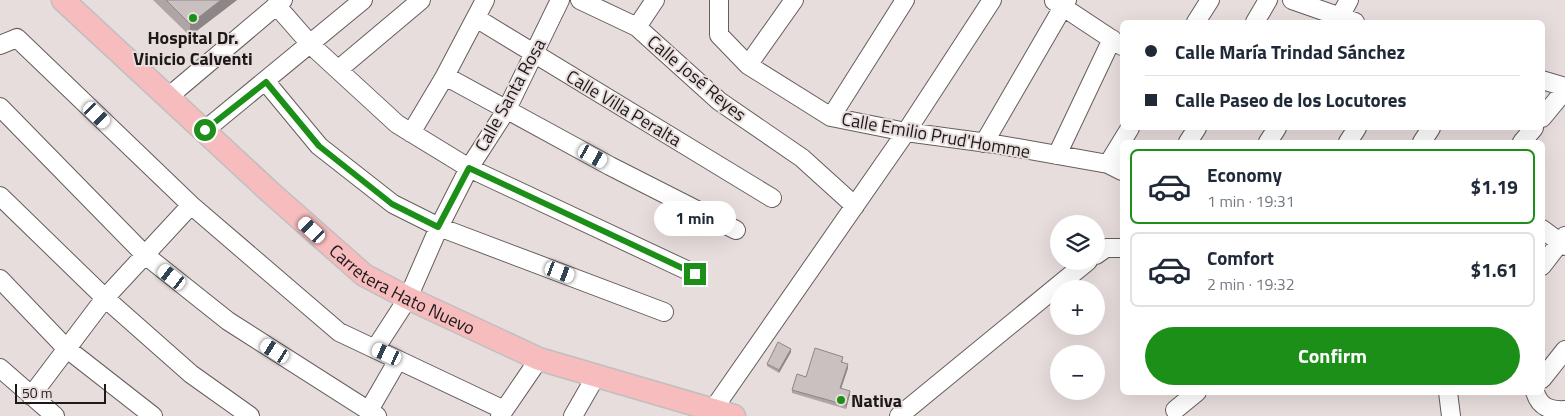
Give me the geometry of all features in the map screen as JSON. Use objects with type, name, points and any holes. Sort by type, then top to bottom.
[{"type":"main road","name":"Carretera Hato Nuevo","points":[[63,0],[168,98],[364,275],[408,298],[539,359],[699,410],[734,416]]},
{"type":"street","points":[[205,130],[311,45],[363,0]]},
{"type":"street","points":[[339,69],[421,0]]},
{"type":"street","points":[[411,133],[445,76],[484,0]]},
{"type":"street","name":"Calle Santa Rosa","points":[[375,349],[408,298],[438,227],[469,168],[507,110],[560,0]]},
{"type":"street","name":"Calle José Reyes","points":[[580,0],[637,27],[719,101],[802,158],[854,206]]},
{"type":"street","points":[[637,27],[655,0]]},
{"type":"street","name":"Calle Emilio Prud'Homme","points":[[719,0],[719,35],[748,65],[831,117],[906,132],[984,142],[1058,155],[1115,168]]},
{"type":"street","points":[[748,65],[794,0]]},
{"type":"street","points":[[831,117],[905,0]]},
{"type":"street","points":[[699,410],[854,206],[906,132],[992,0]]},
{"type":"street","points":[[1197,20],[1210,0]]},
{"type":"street","points":[[1256,20],[1268,0]]},
{"type":"street","points":[[1292,0],[1342,20]]},
{"type":"street","points":[[1344,20],[1349,0]]},
{"type":"street","points":[[168,98],[280,2],[311,45],[397,124],[469,168],[695,274]]},
{"type":"street","points":[[984,142],[1061,2],[1117,43],[1058,155]]},
{"type":"street","name":"Calle Villa Peralta","points":[[476,18],[772,198]]},
{"type":"street","points":[[0,45],[17,38],[191,205],[339,332],[502,413],[539,359]]},
{"type":"street","points":[[445,76],[610,166],[736,230]]},
{"type":"street","points":[[1545,81],[1565,89],[1545,114]]},
{"type":"street","points":[[266,82],[319,146],[392,204],[438,227],[664,312]]},
{"type":"street","points":[[0,107],[144,255],[228,321],[373,414],[398,360]]},
{"type":"street","points":[[1524,140],[1532,130]]},
{"type":"street","points":[[1115,168],[1120,155]]},
{"type":"street","points":[[0,196],[106,298],[191,374],[250,416]]},
{"type":"street","points":[[31,396],[106,298],[191,205]]},
{"type":"street","points":[[1545,231],[1563,242],[1545,263]]},
{"type":"street","points":[[1105,249],[1120,248]]},
{"type":"street","points":[[899,416],[1077,270]]},
{"type":"street","points":[[0,279],[66,348],[153,416]]},
{"type":"street","points":[[1545,375],[1565,350]]},
{"type":"street","points":[[0,368],[55,416]]},
{"type":"street","points":[[573,416],[596,376]]},
{"type":"street","points":[[1175,410],[1193,395]]},
{"type":"street","points":[[1448,395],[1451,416]]},
{"type":"street","points":[[1537,395],[1544,407],[1554,411],[1565,410]]},
{"type":"building","points":[[166,0],[221,0],[190,24]]},
{"type":"building","points":[[778,342],[791,349],[779,370],[767,364]]},
{"type":"building","points":[[815,348],[843,357],[841,362],[848,364],[840,388],[850,391],[846,405],[792,390],[797,374],[806,377]]},
{"type":"place","name":"Hospital Dr. Vinicio Calventi","points":[[193,18]]},
{"type":"place","name":"Nativa","points":[[841,400]]},
{"type":"route","points":[[205,130],[266,82],[319,146],[392,204],[438,227],[469,168],[695,274]]}]
